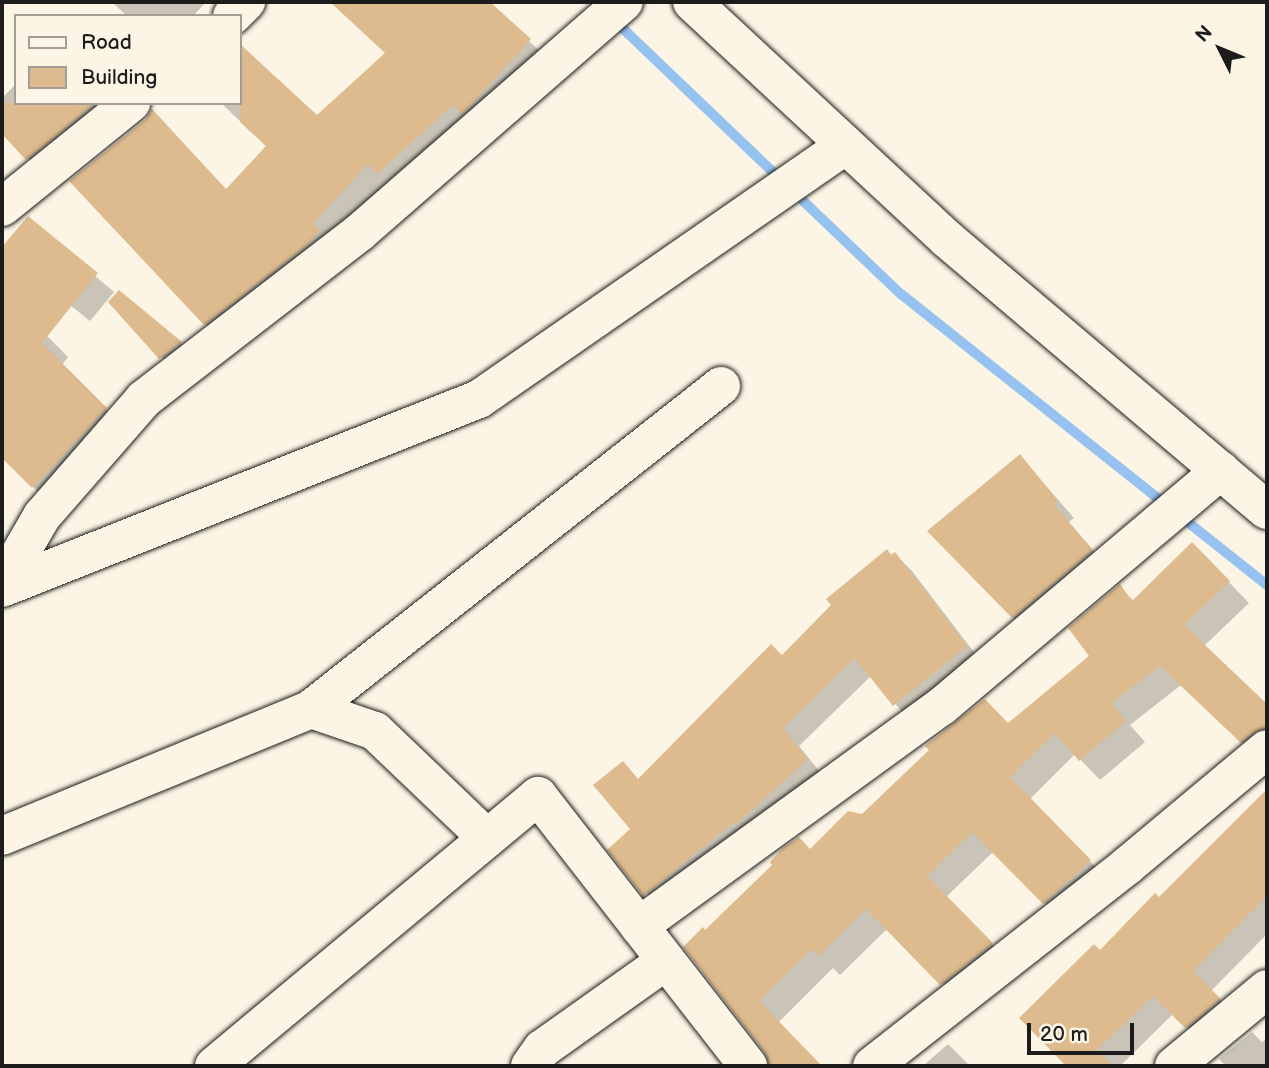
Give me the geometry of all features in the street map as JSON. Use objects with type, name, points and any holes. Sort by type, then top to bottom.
[{"type":"street","points":[[2,587],[41,516],[144,399],[360,232],[624,2]]},
{"type":"street","points":[[692,2],[947,239],[1267,510]]},
{"type":"street","points":[[2,207],[129,105]]},
{"type":"street","points":[[2,587],[479,399],[846,145]]},
{"type":"street","points":[[2,836],[311,709],[721,386]]},
{"type":"street","points":[[639,926],[942,706],[1221,470]]},
{"type":"street","points":[[311,709],[375,732],[486,838]]},
{"type":"street","points":[[872,1066],[1126,866],[1267,749]]},
{"type":"street","points":[[214,1066],[538,796],[748,1066]]},
{"type":"street","points":[[530,1066],[542,1049],[667,961]]},
{"type":"street","points":[[1174,1066],[1267,989]]},
{"type":"building","points":[[330,2],[490,2],[531,39],[462,114],[453,105],[377,174],[368,164],[313,223],[320,230],[306,246],[204,325],[69,181],[145,120],[152,109],[226,189],[266,146],[240,122],[242,46],[317,115],[385,53]]},
{"type":"building","points":[[2,103],[94,105],[26,160],[2,134]]},
{"type":"building","points":[[28,216],[98,273],[42,343],[107,408],[32,488],[2,458],[2,247]]},
{"type":"building","points":[[119,290],[182,342],[159,359],[108,302]]},
{"type":"building","points":[[1020,454],[1058,501],[1053,504],[1093,550],[1012,618],[927,531]]},
{"type":"building","points":[[1192,542],[1230,581],[1184,625],[1267,704],[1267,728],[1254,732],[1241,743],[1160,666],[1111,703],[1126,721],[1079,761],[1055,733],[1010,777],[1091,860],[1043,904],[972,832],[927,876],[993,943],[940,985],[866,909],[818,956],[812,949],[759,1001],[822,1066],[769,1066],[765,1053],[683,947],[703,927],[705,930],[772,865],[770,862],[783,848],[799,837],[810,849],[848,811],[862,814],[929,750],[925,746],[985,699],[1008,723],[1089,656],[1068,628],[1120,584],[1132,601]]},
{"type":"building","points":[[887,549],[891,555],[895,552],[967,646],[893,706],[855,658],[783,728],[808,759],[736,824],[734,822],[643,896],[607,850],[630,829],[593,785],[623,761],[638,779],[771,644],[782,655],[831,605],[826,599]]},
{"type":"building","points":[[1267,789],[1267,896],[1193,971],[1221,999],[1185,1028],[1153,996],[1096,1051],[1113,1066],[1066,1066],[1019,1018],[1094,944],[1100,950],[1155,893],[1159,897]]},
{"type":"waterway","points":[[595,2],[901,294],[1267,585]]}]
